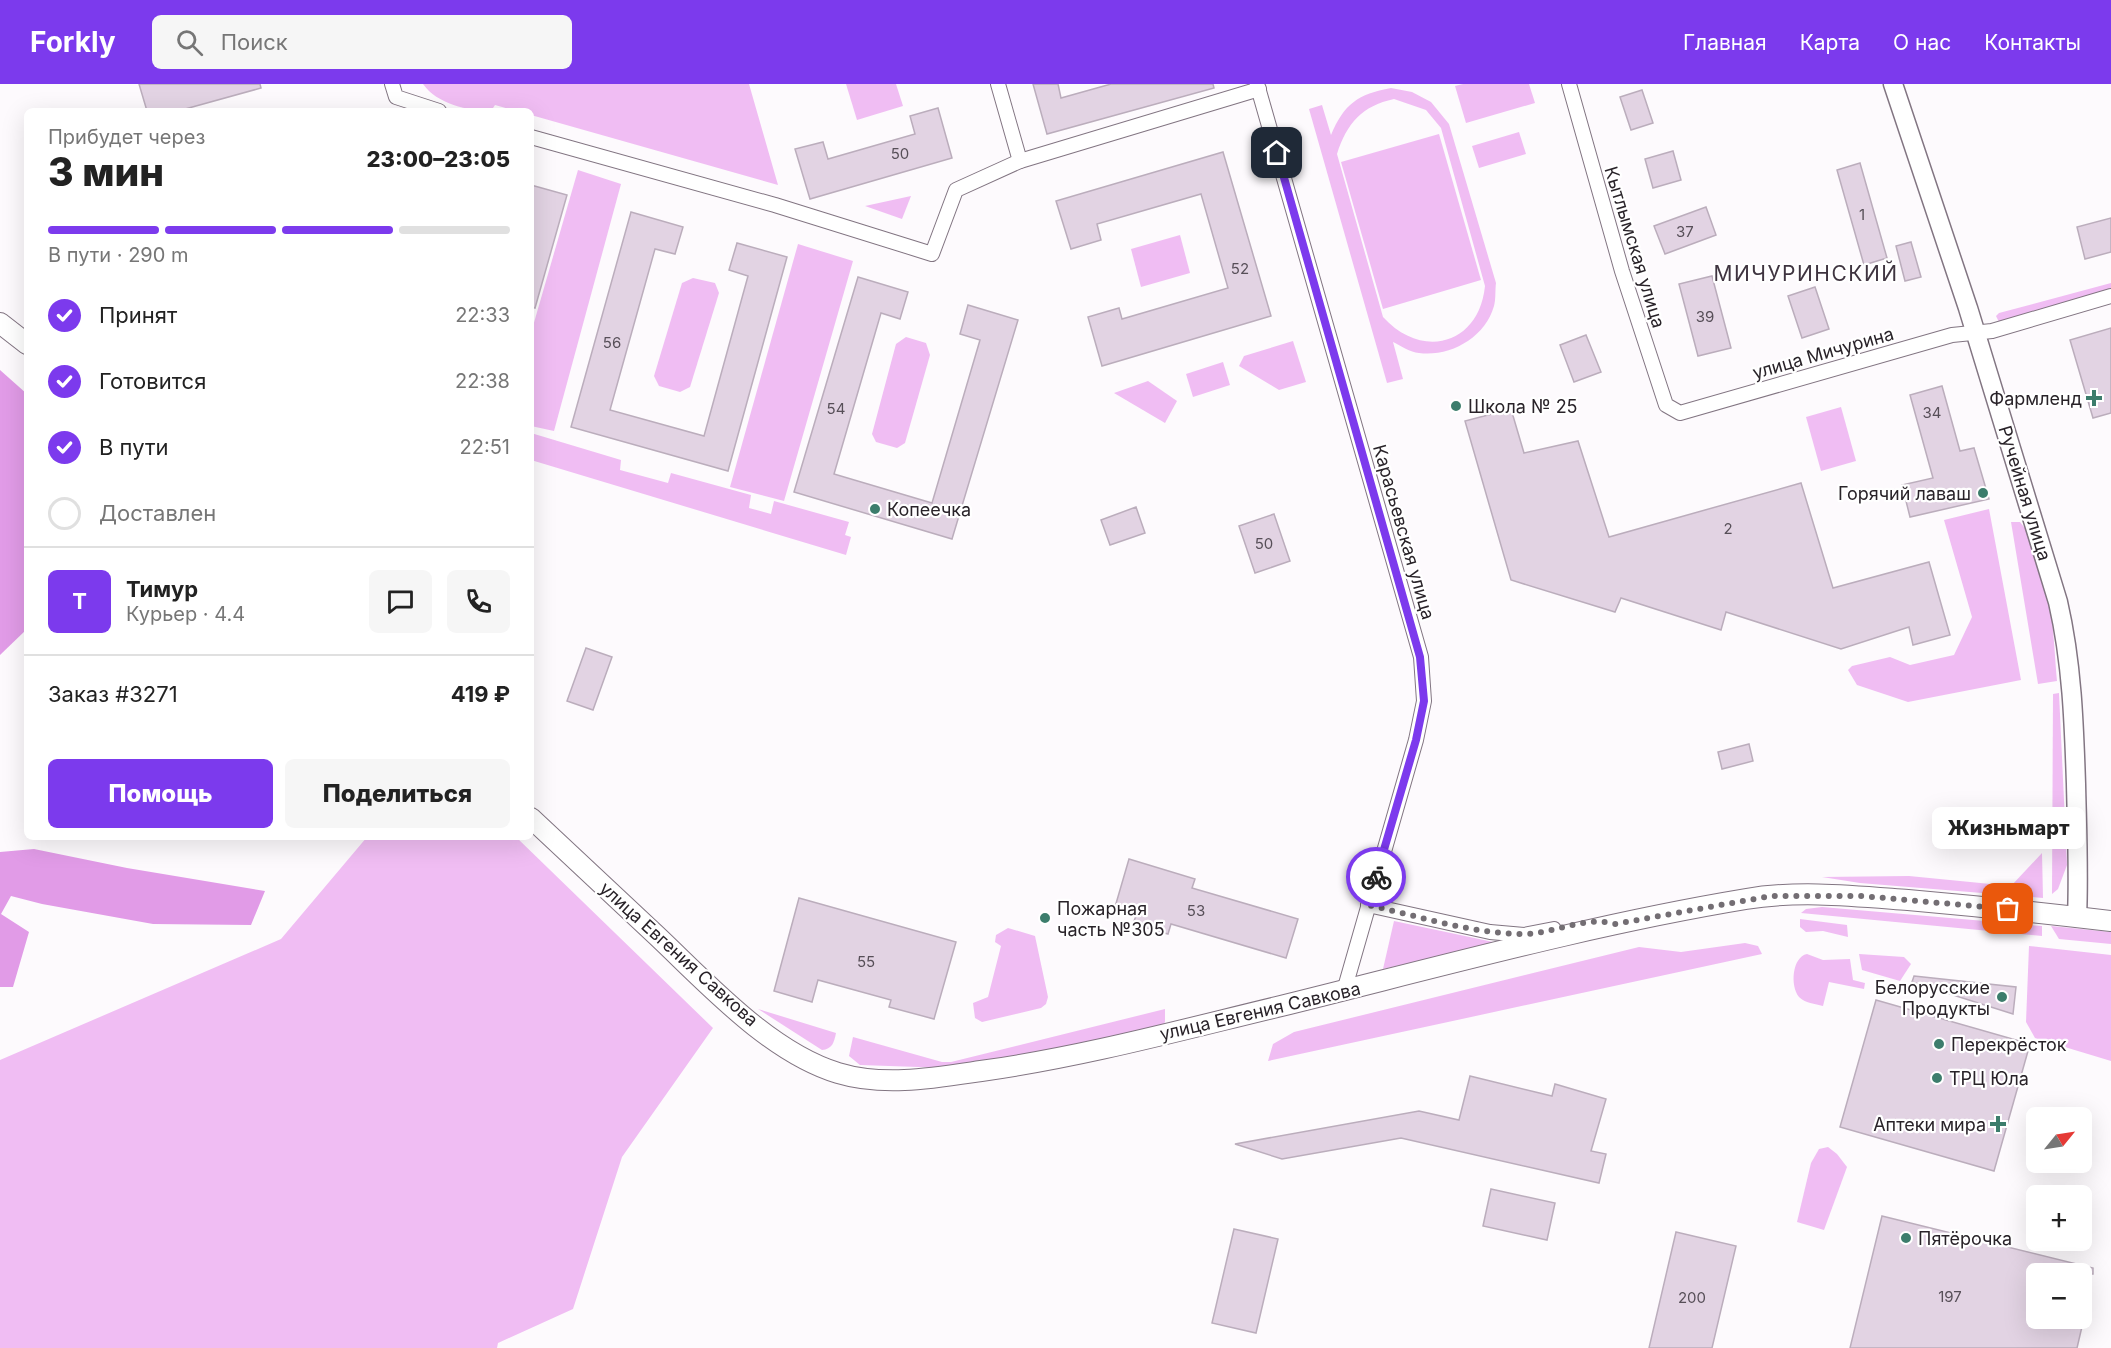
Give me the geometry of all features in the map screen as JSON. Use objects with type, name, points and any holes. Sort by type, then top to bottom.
[{"type":"main road","points":[[0,323],[24,342]]},
{"type":"main road","name":"улица Евгения Савкова","points":[[534,821],[720,996],[766,1034],[804,1059],[835,1072],[864,1079],[919,1080],[1054,1059],[1615,924],[1749,898],[1788,895],[1862,896],[2111,921]]},
{"type":"street","points":[[393,84],[396,97],[430,108]]},
{"type":"street","points":[[998,84],[1020,161]]},
{"type":"street","name":"Кытлымская улица","points":[[1569,84],[1622,271],[1666,405],[1680,413]]},
{"type":"street","name":"Ручейная улица","points":[[1893,84],[1976,334],[2058,602],[2066,639],[2074,718],[2079,881],[2077,917]]},
{"type":"street","points":[[534,138],[764,202],[932,254],[956,190],[1020,161],[1258,86]]},
{"type":"street","name":"Карасьевская улица","points":[[1258,86],[1420,657],[1424,701],[1416,740],[1344,991]]},
{"type":"street","name":"улица Мичурина","points":[[1680,413],[1952,335],[1976,334],[2111,296]]},
{"type":"street","points":[[1368,905],[1501,933],[1524,935],[1600,920],[1615,924]]},
{"type":"shaded area","points":[[423,84],[749,84],[778,185],[534,116],[534,108],[506,108],[495,105],[493,108],[463,108],[436,97]]},
{"type":"shaded area","points":[[846,84],[896,84],[903,106],[857,120]]},
{"type":"shaded area","points":[[1529,84],[1535,103],[1466,123],[1455,86]]},
{"type":"shaded area","points":[[1391,88],[1412,92],[1431,102],[1449,124],[1496,283],[1495,303],[1489,317],[1483,327],[1465,343],[1443,352],[1419,353],[1393,342],[1403,379],[1387,383],[1309,109],[1322,105],[1331,135],[1347,108],[1361,97]],"holes":[[[1394,99],[1426,110],[1441,128],[1485,286],[1480,306],[1472,322],[1460,333],[1446,340],[1431,342],[1415,339],[1398,330],[1383,317],[1337,154],[1351,125],[1373,106]]]},
{"type":"shaded area","points":[[1519,132],[1526,154],[1479,168],[1472,146]]},
{"type":"shaded area","points":[[1439,134],[1481,280],[1383,309],[1341,162]]},
{"type":"shaded area","points":[[578,170],[621,184],[554,431],[534,427],[534,323]]},
{"type":"shaded area","points":[[911,196],[902,219],[865,206]]},
{"type":"shaded area","points":[[1180,235],[1190,273],[1141,287],[1131,249]]},
{"type":"shaded area","points":[[798,244],[853,261],[784,501],[730,487]]},
{"type":"shaded area","points":[[693,278],[715,283],[719,293],[690,387],[680,392],[659,386],[654,376],[682,283]]},
{"type":"shaded area","points":[[2111,283],[2111,289],[1999,322],[1996,316],[1999,313]]},
{"type":"shaded area","points":[[906,337],[926,343],[930,355],[905,443],[897,448],[876,442],[872,434],[896,344]]},
{"type":"shaded area","points":[[1293,341],[1306,382],[1279,390],[1239,366],[1244,356]]},
{"type":"shaded area","points":[[1223,362],[1230,385],[1193,397],[1186,374]]},
{"type":"shaded area","points":[[0,370],[24,391],[24,632],[0,655]]},
{"type":"shaded area","points":[[1148,381],[1177,401],[1165,423],[1114,393]]},
{"type":"shaded area","points":[[1841,407],[1856,461],[1821,471],[1806,417]]},
{"type":"shaded area","points":[[534,434],[621,460],[620,470],[668,483],[671,473],[751,495],[749,508],[771,514],[774,501],[849,522],[845,535],[851,537],[846,555],[534,461]]},
{"type":"shaded area","points":[[1989,509],[2021,680],[1908,702],[1857,685],[1848,670],[1852,666],[1890,657],[1910,665],[1954,655],[1972,617],[1944,520]]},
{"type":"shaded area","points":[[2011,522],[2020,522],[2031,538],[2045,576],[2052,620],[2057,681],[2038,684]]},
{"type":"shaded area","points":[[2059,693],[2067,865],[2058,889],[2052,894],[2053,694]]},
{"type":"shaded area","points":[[364,840],[519,840],[713,1028],[622,1157],[573,1309],[498,1343],[497,1348],[0,1348],[0,1060],[281,939]]},
{"type":"shaded area","points":[[34,849],[127,868],[265,891],[251,925],[153,924],[42,904],[11,896],[1,914],[29,932],[13,987],[0,987],[0,852]]},
{"type":"shaded area","points":[[2042,853],[2043,898],[1860,883],[1822,877],[1909,876],[2011,886]]},
{"type":"shaded area","points":[[1822,907],[2042,926],[2042,936],[1801,913],[1806,909]]},
{"type":"shaded area","points":[[1800,919],[1847,925],[1848,937],[1823,931],[1806,932],[1800,927]]},
{"type":"shaded area","points":[[1394,921],[1498,943],[1383,969]]},
{"type":"shaded area","points":[[2051,926],[2111,932],[2111,944],[2059,939]]},
{"type":"shaded area","points":[[1008,928],[1035,936],[1048,997],[1046,1004],[1041,1008],[982,1022],[975,1018],[973,1003],[988,997],[1001,946],[995,942],[996,935]]},
{"type":"shaded area","points":[[1745,943],[1758,946],[1762,954],[1268,1061],[1273,1044],[1294,1032],[1639,947],[1681,952]]},
{"type":"shaded area","points":[[2029,946],[2111,955],[2111,1061],[2035,1038],[2026,1022]]},
{"type":"shaded area","points":[[1807,954],[1823,960],[1850,959],[1853,980],[1865,983],[1864,989],[1829,982],[1823,1006],[1801,999],[1794,986],[1794,972],[1798,960]]},
{"type":"shaded area","points":[[1859,954],[1904,957],[1911,964],[1900,981],[1862,970]]},
{"type":"shaded area","points":[[758,1009],[836,1033],[833,1043],[822,1050]]},
{"type":"shaded area","points":[[1165,1009],[1165,1022],[1160,1029],[948,1068],[860,1065],[849,1056],[853,1037],[942,1062],[951,1062]]},
{"type":"shaded area","points":[[1828,1147],[1847,1167],[1824,1230],[1797,1222],[1811,1163],[1819,1149]]},
{"type":"building","points":[[139,84],[260,84],[261,88],[189,108],[146,108]]},
{"type":"building","points":[[1033,84],[1058,84],[1061,98],[1111,84],[1213,84],[1214,88],[1047,134]]},
{"type":"building","points":[[1642,90],[1653,123],[1631,130],[1620,97]]},
{"type":"building","points":[[938,108],[952,158],[810,199],[795,149],[823,142],[828,159],[915,134],[910,116]]},
{"type":"building","points":[[1673,151],[1681,180],[1653,188],[1645,159]]},
{"type":"building","points":[[1223,152],[1271,316],[1102,366],[1088,317],[1119,308],[1122,319],[1228,288],[1201,194],[1097,224],[1101,240],[1071,249],[1056,201]]},
{"type":"building","points":[[1860,163],[1887,258],[1864,265],[1837,170]]},
{"type":"building","points":[[534,186],[567,195],[534,308]]},
{"type":"building","points":[[1706,207],[1716,235],[1665,254],[1654,226]]},
{"type":"building","points":[[631,212],[683,227],[675,254],[655,249],[610,410],[704,436],[748,276],[729,270],[737,243],[787,257],[728,471],[571,427]]},
{"type":"building","points":[[2111,218],[2111,252],[2085,259],[2077,227]]},
{"type":"building","points":[[1911,242],[1921,277],[1905,281],[1896,246]]},
{"type":"building","points":[[1712,276],[1731,348],[1698,356],[1679,284]]},
{"type":"building","points":[[858,277],[908,292],[900,319],[881,313],[834,474],[932,503],[980,340],[960,334],[968,305],[1018,320],[952,539],[794,492]]},
{"type":"building","points":[[1815,287],[1829,329],[1802,338],[1788,296]]},
{"type":"building","points":[[2111,328],[2111,413],[2093,418],[2070,340]]},
{"type":"building","points":[[1586,335],[1601,372],[1574,382],[1560,345]]},
{"type":"building","points":[[1942,386],[1960,451],[1974,448],[1989,499],[1910,517],[1902,485],[1933,478],[1910,395]]},
{"type":"building","points":[[1511,409],[1524,453],[1578,441],[1609,537],[1801,483],[1833,588],[1929,562],[1950,635],[1913,645],[1909,627],[1841,649],[1726,612],[1721,630],[1621,598],[1615,612],[1511,580],[1465,421]]},
{"type":"building","points":[[1136,507],[1145,533],[1110,545],[1101,520]]},
{"type":"building","points":[[1274,514],[1290,561],[1255,573],[1239,526]]},
{"type":"building","points":[[586,648],[612,657],[593,710],[567,701]]},
{"type":"building","points":[[1749,744],[1753,761],[1722,769],[1718,752]]},
{"type":"building","points":[[1129,859],[1195,879],[1192,888],[1298,919],[1286,958],[1171,924],[1168,934],[1133,924],[1137,913],[1115,907]]},
{"type":"building","points":[[799,898],[956,942],[934,1019],[889,1007],[891,1000],[818,980],[812,1002],[774,991]]},
{"type":"building","points":[[1914,976],[2016,987],[2013,1014],[1912,982]]},
{"type":"building","name":"ТРЦ Юла","points":[[1876,1000],[2030,1044],[1994,1171],[1840,1127]]},
{"type":"building","points":[[1470,1076],[1552,1096],[1555,1084],[1606,1099],[1591,1151],[1606,1154],[1599,1183],[1401,1138],[1282,1159],[1235,1144],[1419,1111],[1459,1120]]},
{"type":"building","points":[[1491,1189],[1555,1203],[1547,1240],[1483,1226]]},
{"type":"building","points":[[1882,1216],[2073,1263],[2026,1263],[2026,1329],[2081,1329],[2077,1348],[1850,1348]]},
{"type":"building","points":[[1234,1229],[1278,1239],[1256,1333],[1212,1323]]},
{"type":"building","points":[[1676,1232],[1736,1246],[1712,1348],[1649,1348]]},
{"type":"way so far","points":[[1376,877],[1368,905],[1490,932],[1524,935],[1600,920],[1615,924],[1749,898],[1788,895],[1862,896],[2008,909]]},
{"type":"place","name":"Фармленд","points":[[2094,398]]},
{"type":"place","name":"Школа № 25","points":[[1456,406]]},
{"type":"place","name":"Горячий лаваш","points":[[1983,493]]},
{"type":"place","name":"Копеечка","points":[[875,509]]},
{"type":"place","name":"Жизньмарт","points":[[2008,909]]},
{"type":"place","name":"Пожарная часть №305","points":[[1045,918]]},
{"type":"place","name":"Белорусские Продукты","points":[[2002,997]]},
{"type":"place","name":"Перекрёсток","points":[[1939,1044]]},
{"type":"place","name":"ТРЦ Юла","points":[[1937,1078]]},
{"type":"place","name":"Аптеки мира","points":[[1998,1124]]},
{"type":"place","name":"Пятёрочка","points":[[1906,1238]]},
{"type":"district","name":"МИЧУРИНСКИЙ","points":[[1806,273]]},
{"type":"route","points":[[1277,153],[1420,657],[1424,701],[1406,781],[1376,877]]}]
